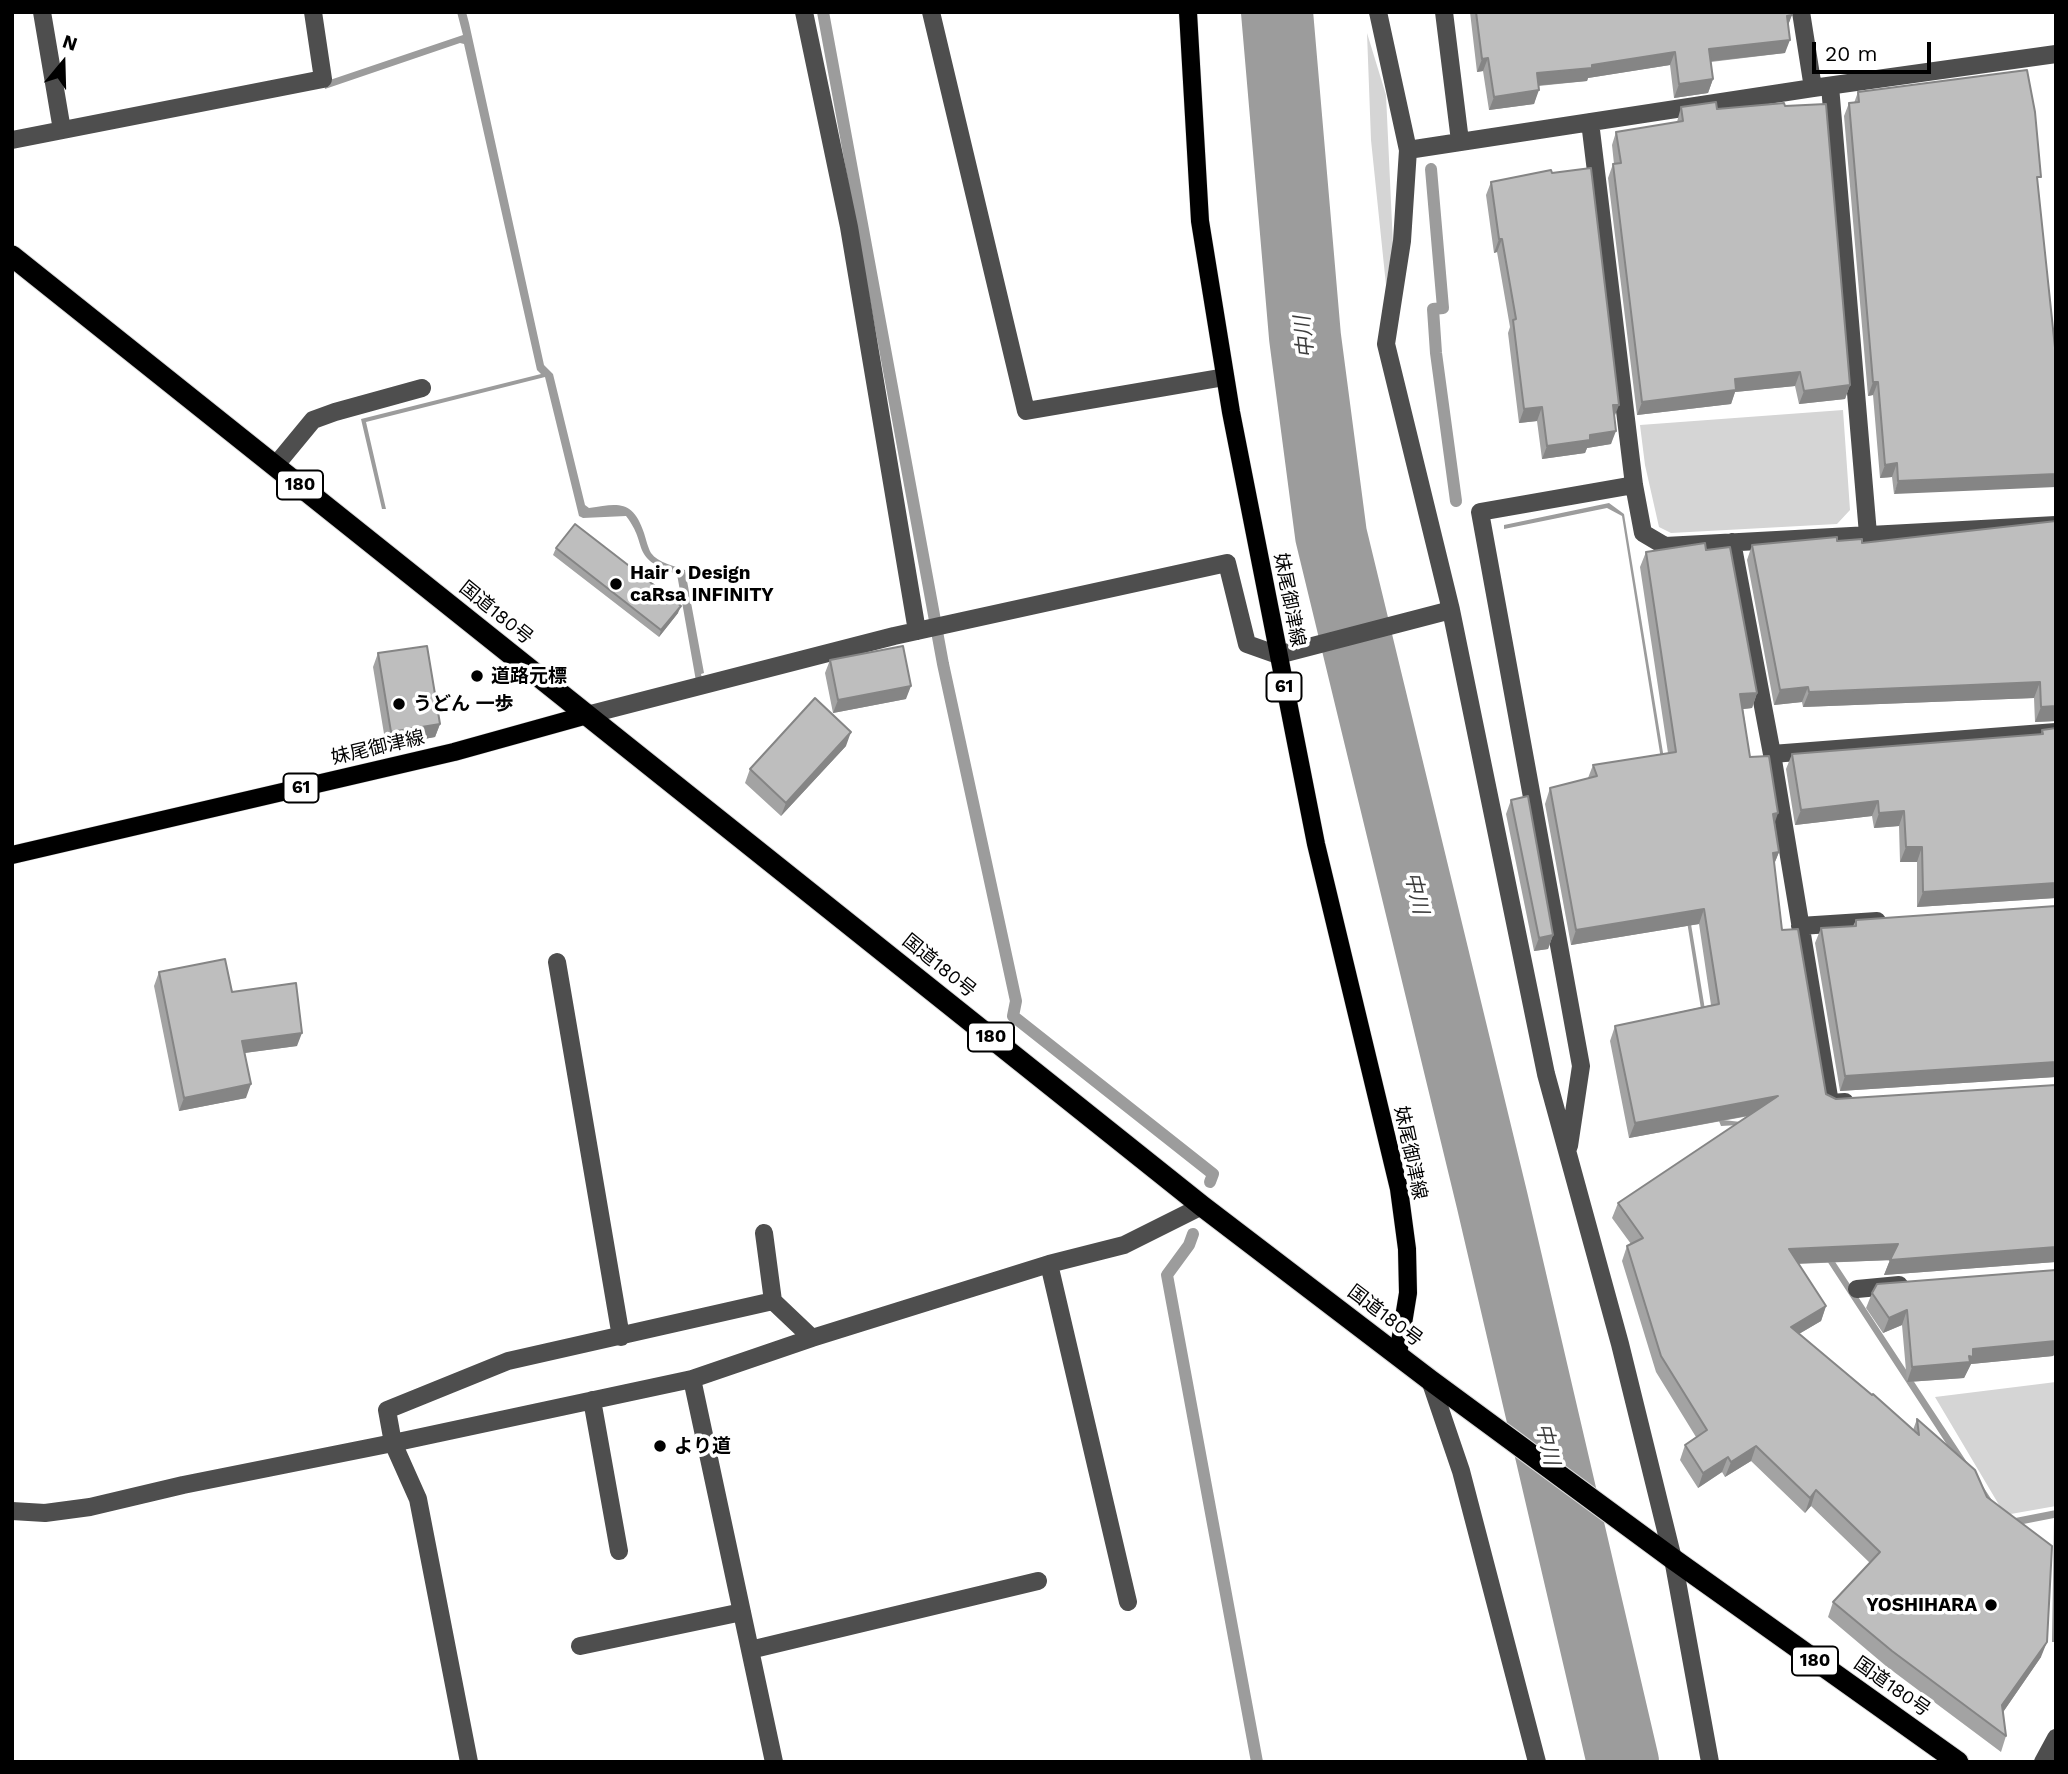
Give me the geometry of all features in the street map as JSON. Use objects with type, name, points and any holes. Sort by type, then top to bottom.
[{"type":"highway","name":"国道180号","points":[[12,256],[1202,1206],[1430,1380],[1673,1559],[1958,1762]]},
{"type":"main road","name":"妹尾御津線","points":[[1188,12],[1200,221],[1225,377],[1286,652],[1316,844],[1399,1189],[1407,1250],[1408,1293],[1398,1354]]},
{"type":"main road","name":"妹尾御津線","points":[[12,855],[454,752],[587,715]]},
{"type":"street","points":[[42,12],[62,130]]},
{"type":"street","points":[[12,140],[323,79],[313,12]]},
{"type":"street","points":[[804,12],[931,629]]},
{"type":"street","points":[[931,12],[1026,411],[1225,377]]},
{"type":"street","points":[[1378,12],[1408,150],[1402,241],[1386,344],[1546,1074],[1619,1344],[1673,1559],[1710,1762]]},
{"type":"street","points":[[1444,12],[1460,141]]},
{"type":"street","points":[[1801,12],[1821,87],[1868,534]]},
{"type":"street","points":[[1408,150],[2056,54]]},
{"type":"street","points":[[1590,122],[1634,485],[1643,533],[1665,546],[2056,524]]},
{"type":"street","points":[[275,466],[313,420],[422,388]]},
{"type":"street","points":[[1568,1153],[1581,1066],[1480,512],[1634,485]]},
{"type":"street","points":[[1732,542],[1772,754],[1830,1103],[1857,1101]]},
{"type":"street","points":[[587,715],[931,629],[1227,562],[1247,644],[1286,652],[1446,612]]},
{"type":"street","points":[[1772,754],[2056,732]]},
{"type":"street","points":[[1800,926],[1894,920]]},
{"type":"street","points":[[557,962],[621,1337]]},
{"type":"street","points":[[12,1511],[46,1513],[90,1507],[183,1485],[692,1379],[812,1338],[1049,1264],[1124,1245],[1202,1206]]},
{"type":"street","points":[[764,1233],[773,1301],[812,1338]]},
{"type":"street","points":[[1049,1264],[1128,1602]]},
{"type":"street","points":[[1857,1289],[1910,1284]]},
{"type":"street","points":[[469,1762],[418,1499],[393,1443],[387,1410],[508,1361],[773,1301]]},
{"type":"street","points":[[692,1379],[774,1762]]},
{"type":"street","points":[[1430,1380],[1461,1471],[1537,1762]]},
{"type":"street","points":[[592,1400],[620,1551]]},
{"type":"street","points":[[750,1650],[1038,1581]]},
{"type":"street","points":[[580,1646],[741,1612]]},
{"type":"street","points":[[2043,1762],[2056,1738]]},
{"type":"shaded area","points":[[457,12],[466,12],[469,23],[544,365],[553,374],[585,505],[589,508],[617,505],[630,509],[640,522],[651,553],[662,562],[685,570],[704,673],[701,674],[703,682],[696,681],[677,574],[662,568],[646,556],[626,516],[579,516],[545,377],[366,422],[386,509],[382,509],[361,419],[541,374],[537,370],[464,44],[460,43],[325,89],[324,82],[463,35]]},
{"type":"shaded area","points":[[1367,33],[1386,95],[1393,245],[1386,285],[1371,140]]},
{"type":"shaded area","points":[[1843,410],[1850,510],[1837,524],[1671,533],[1659,527],[1645,465],[1640,425]]},
{"type":"shaded area","points":[[1609,503],[1624,514],[1723,1120],[1745,1125],[2005,1520],[2056,1510],[2056,1642],[2052,1642],[2054,1518],[2003,1528],[1998,1523],[1741,1129],[1738,1125],[1721,1126],[1719,1121],[1622,516],[1607,508],[1504,529],[1504,525]]},
{"type":"shaded area","points":[[2056,1382],[2056,1506],[2005,1515],[1935,1397]]},
{"type":"building","points":[[1476,12],[1792,12],[1792,15],[1787,16],[1790,40],[1709,49],[1713,79],[1679,84],[1675,52],[1592,65],[1592,68],[1537,73],[1539,90],[1494,97],[1488,58],[1482,59]]},
{"type":"building","points":[[2027,70],[2035,112],[2041,177],[2037,177],[2056,357],[2056,474],[1898,481],[1897,463],[1885,465],[1878,382],[1873,382],[1849,103],[1859,102],[1858,92]]},
{"type":"building","points":[[1716,102],[1717,109],[1784,103],[1785,106],[1826,104],[1850,385],[1804,391],[1800,372],[1735,379],[1736,390],[1642,402],[1613,164],[1621,163],[1616,132],[1683,121],[1681,107]]},
{"type":"building","points":[[1591,168],[1619,405],[1613,405],[1616,431],[1590,435],[1590,440],[1547,446],[1542,407],[1524,409],[1513,320],[1516,319],[1502,239],[1499,239],[1491,182],[1551,170],[1552,173]]},
{"type":"building","points":[[2056,521],[2056,706],[2041,707],[2040,682],[1809,692],[1808,687],[1780,690],[1752,545],[1837,537],[1837,541],[1862,539],[1862,543]]},
{"type":"building","name":"Hair・Design caRsa INFINITY","points":[[575,524],[681,606],[661,630],[556,548]]},
{"type":"building","points":[[1705,543],[1706,550],[1730,547],[1757,693],[1740,694],[1750,757],[1769,756],[1778,813],[1773,814],[1779,852],[1773,853],[1782,930],[1798,929],[1826,1094],[1836,1099],[2056,1085],[2056,1247],[1890,1260],[1898,1244],[1789,1249],[1826,1306],[1791,1327],[1919,1435],[1917,1419],[1975,1470],[1987,1497],[2052,1546],[2047,1642],[2002,1705],[2006,1736],[1892,1651],[1833,1602],[1880,1552],[1816,1490],[1810,1498],[1756,1446],[1731,1462],[1728,1457],[1703,1473],[1685,1445],[1707,1430],[1661,1356],[1627,1246],[1643,1238],[1618,1203],[1778,1096],[1635,1123],[1615,1026],[1719,1004],[1704,909],[1576,930],[1550,788],[1597,776],[1593,765],[1676,752],[1646,552]]},
{"type":"building","points":[[427,646],[440,724],[391,732],[378,653]]},
{"type":"building","points":[[903,646],[911,686],[838,700],[830,660]]},
{"type":"building","points":[[815,698],[851,732],[786,803],[750,769]]},
{"type":"building","points":[[2056,728],[2056,883],[1923,892],[1922,847],[1906,847],[1904,811],[1879,813],[1878,801],[1801,810],[1792,754],[2043,734],[2042,730]]},
{"type":"building","points":[[1528,796],[1553,935],[1539,938],[1511,800]]},
{"type":"building","points":[[2056,906],[2056,1062],[1845,1076],[1821,928],[1856,926],[1856,920]]},
{"type":"building","points":[[225,959],[232,992],[296,983],[302,1033],[242,1041],[251,1084],[184,1098],[159,972]]},
{"type":"building","points":[[2056,1270],[2056,1341],[1973,1349],[1973,1357],[1969,1356],[1970,1362],[1912,1367],[1907,1310],[1889,1318],[1872,1293],[1877,1284]]},
{"type":"waterway","points":[[823,12],[943,664],[1016,1001],[1013,1016],[1213,1174],[1210,1182]]},
{"type":"waterway","name":"中川","points":[[1277,12],[1305,337],[1331,535],[1492,1200],[1623,1762]]},
{"type":"waterway","points":[[1431,169],[1443,308],[1433,309],[1436,353],[1456,501]]},
{"type":"waterway","points":[[1193,1234],[1189,1245],[1167,1275],[1257,1762]]},
{"type":"place","name":"Hair・Design caRsa INFINITY","points":[[616,584]]},
{"type":"place","name":"道路元標","points":[[477,676]]},
{"type":"place","name":"うどん 一歩","points":[[399,704]]},
{"type":"place","name":"より道","points":[[660,1446]]},
{"type":"place","name":"YOSHIHARA","points":[[1991,1605]]}]
